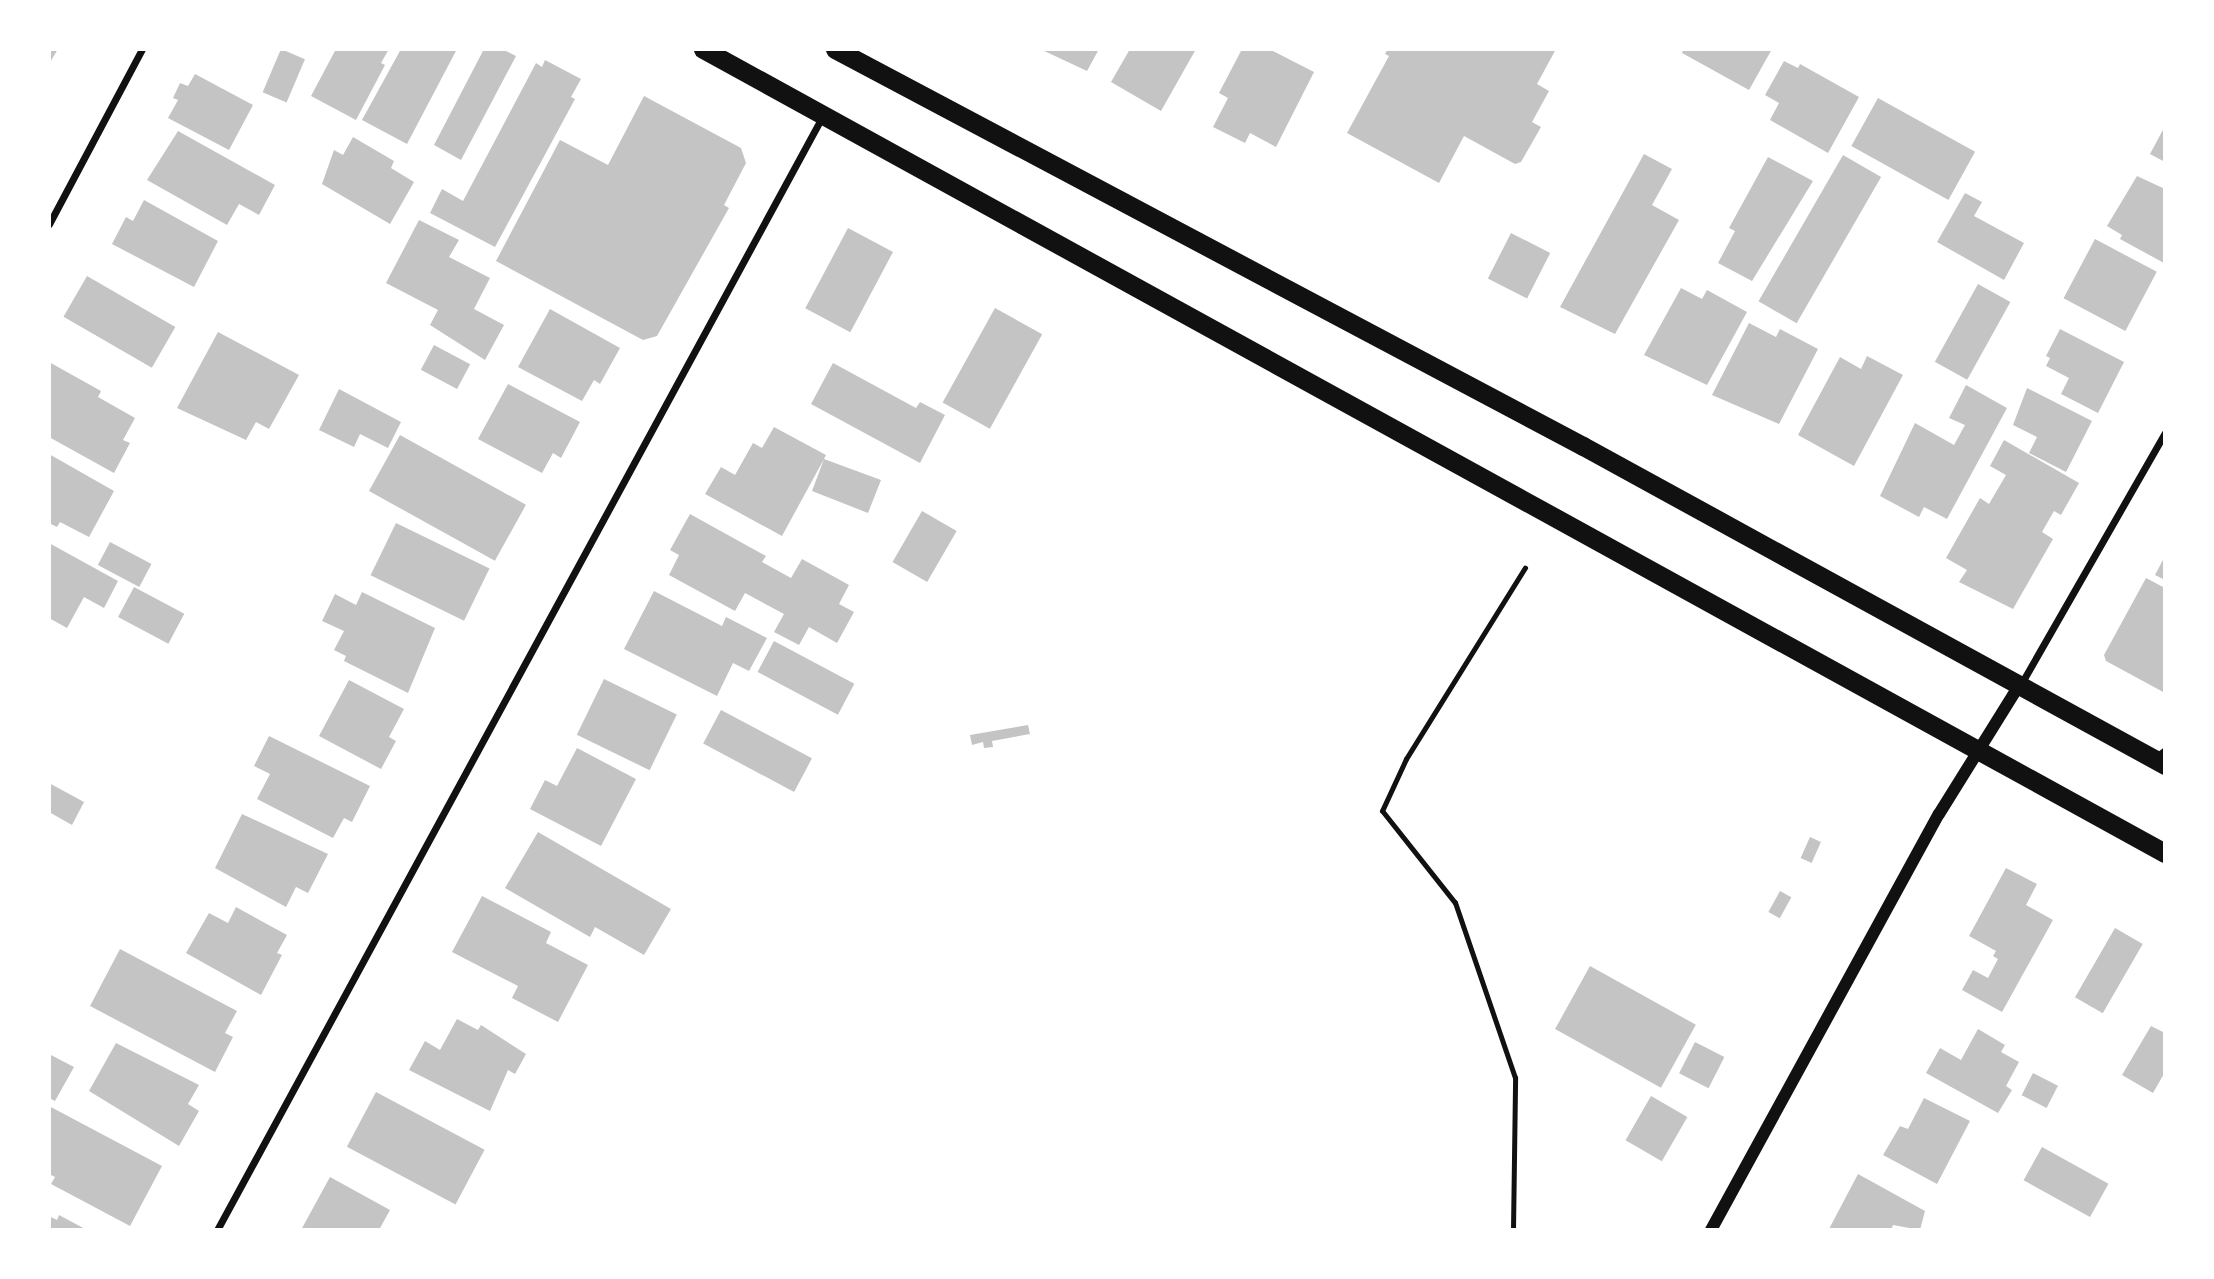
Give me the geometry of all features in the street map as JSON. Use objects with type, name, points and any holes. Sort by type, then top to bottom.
[{"type":"highway","points":[[703,49],[2165,853]]},
{"type":"highway","points":[[835,49],[1583,446],[2020,684],[2161,757]]},
{"type":"street","points":[[49,223],[142,49]]},
{"type":"street","points":[[216,1230],[824,114]]},
{"type":"street","points":[[1711,1230],[1939,814],[2020,684],[2165,433]]},
{"type":"path","points":[[1513,1230],[1515,1078],[1455,903],[1382,811],[1406,759],[1525,568]]},
{"type":"building","points":[[49,49],[58,49],[49,64]]},
{"type":"building","points":[[281,49],[305,59],[287,102],[263,92]]},
{"type":"building","points":[[336,49],[389,49],[381,63],[385,65],[356,120],[311,96]]},
{"type":"building","points":[[401,49],[457,49],[407,144],[362,120]]},
{"type":"building","points":[[484,49],[502,49],[516,56],[461,160],[434,145]]},
{"type":"building","points":[[1040,49],[1099,49],[1087,71]]},
{"type":"building","points":[[1130,49],[1196,49],[1161,111],[1111,82]]},
{"type":"building","points":[[1242,49],[1269,49],[1314,72],[1276,147],[1250,133],[1245,143],[1213,127],[1228,98],[1219,93]]},
{"type":"building","points":[[1388,49],[1556,49],[1537,84],[1549,91],[1532,122],[1541,127],[1521,162],[1515,164],[1464,136],[1439,183],[1347,133],[1389,56],[1385,54]]},
{"type":"building","points":[[1684,49],[1772,49],[1749,90],[1682,53]]},
{"type":"building","points":[[545,60],[581,79],[571,97],[575,99],[495,247],[430,213],[442,189],[463,201],[536,63],[542,67]]},
{"type":"building","points":[[1784,61],[1798,68],[1800,64],[1859,97],[1828,153],[1770,120],[1779,103],[1765,95]]},
{"type":"building","points":[[195,74],[253,105],[229,150],[168,118],[178,100],[173,98],[180,83],[188,86]]},
{"type":"building","points":[[644,96],[741,148],[746,163],[724,205],[729,208],[657,336],[643,340],[496,261],[560,140],[608,165]]},
{"type":"building","points":[[1878,98],[1975,152],[1948,200],[1851,146]]},
{"type":"building","points":[[2165,126],[2165,162],[2150,154]]},
{"type":"building","points":[[178,131],[275,185],[259,215],[239,204],[227,225],[147,180]]},
{"type":"building","points":[[353,137],[394,161],[391,168],[414,182],[390,224],[322,184],[334,150],[343,155]]},
{"type":"building","points":[[1644,154],[1672,169],[1652,205],[1679,220],[1615,334],[1560,307]]},
{"type":"building","points":[[1843,155],[1881,177],[1797,323],[1758,301]]},
{"type":"building","points":[[1768,157],[1813,181],[1752,281],[1718,263],[1735,231],[1729,228]]},
{"type":"building","points":[[2137,176],[2165,189],[2164,263],[2120,239],[2122,235],[2107,226]]},
{"type":"building","points":[[1965,193],[1982,202],[1974,216],[2024,243],[2004,280],[1937,242]]},
{"type":"building","points":[[144,200],[218,241],[194,287],[112,244],[126,217],[133,221]]},
{"type":"building","points":[[419,220],[459,240],[449,257],[490,278],[474,309],[504,325],[485,360],[430,325],[438,310],[386,283]]},
{"type":"building","points":[[848,228],[893,252],[850,332],[805,308]]},
{"type":"building","points":[[1511,233],[1550,253],[1527,298],[1488,278]]},
{"type":"building","points":[[2095,239],[2157,272],[2125,331],[2064,298]]},
{"type":"building","points":[[87,276],[175,327],[152,368],[64,317]]},
{"type":"building","points":[[1978,284],[2010,302],[1967,380],[1935,362]]},
{"type":"building","points":[[1681,288],[1702,299],[1707,290],[1747,312],[1707,385],[1644,355]]},
{"type":"building","points":[[995,308],[1042,334],[990,429],[943,402]]},
{"type":"building","points":[[550,309],[620,348],[600,384],[594,380],[582,401],[518,367]]},
{"type":"building","points":[[1749,323],[1776,337],[1780,329],[1818,349],[1779,424],[1712,395]]},
{"type":"building","points":[[2060,329],[2124,362],[2098,413],[2061,394],[2069,378],[2046,366],[2050,358],[2046,356]]},
{"type":"building","points":[[218,332],[299,375],[269,429],[256,422],[246,440],[177,408]]},
{"type":"building","points":[[434,345],[470,364],[457,389],[421,370]]},
{"type":"building","points":[[1867,356],[1903,375],[1854,466],[1798,435],[1840,357],[1861,369]]},
{"type":"building","points":[[49,362],[101,391],[98,397],[135,418],[123,440],[130,443],[114,473],[49,437]]},
{"type":"building","points":[[833,363],[916,408],[920,402],[945,415],[920,463],[811,404]]},
{"type":"building","points":[[508,384],[580,422],[561,458],[553,453],[542,473],[478,439]]},
{"type":"building","points":[[1966,385],[2007,408],[1947,519],[1924,507],[1919,517],[1880,496],[1915,423],[1954,445],[1965,425],[1949,418]]},
{"type":"building","points":[[2027,388],[2092,421],[2066,472],[2029,453],[2037,437],[2013,425]]},
{"type":"building","points":[[339,389],[401,422],[388,448],[360,434],[354,447],[319,430]]},
{"type":"building","points":[[774,427],[826,455],[782,536],[705,494],[721,467],[735,475],[753,443],[762,448]]},
{"type":"building","points":[[400,435],[526,505],[495,561],[369,491]]},
{"type":"building","points":[[2004,440],[2079,483],[2061,515],[2054,511],[2042,532],[2053,539],[2013,609],[1959,582],[1967,570],[1946,558],[1980,498],[1989,504],[2006,475],[1990,466]]},
{"type":"building","points":[[49,454],[114,491],[89,537],[60,522],[57,527],[49,523]]},
{"type":"building","points":[[824,459],[881,480],[868,513],[812,491]]},
{"type":"building","points":[[922,511],[957,531],[927,582],[892,562]]},
{"type":"building","points":[[690,514],[766,556],[762,562],[791,578],[802,559],[849,585],[839,604],[854,612],[837,643],[809,627],[799,645],[774,632],[784,614],[745,593],[735,611],[669,575],[679,555],[670,550]]},
{"type":"building","points":[[396,523],[489,569],[464,621],[371,575]]},
{"type":"building","points":[[110,542],[151,564],[139,587],[98,565]]},
{"type":"building","points":[[49,543],[118,581],[104,608],[84,597],[67,628],[49,618]]},
{"type":"building","points":[[2165,556],[2165,580],[2155,575]]},
{"type":"building","points":[[2146,578],[2165,588],[2165,693],[2106,661],[2104,655]]},
{"type":"building","points":[[134,587],[184,614],[168,644],[118,617]]},
{"type":"building","points":[[654,591],[722,626],[726,617],[767,638],[749,671],[733,663],[717,696],[624,649]]},
{"type":"building","points":[[362,592],[435,628],[408,693],[344,661],[346,656],[334,650],[344,631],[322,621],[335,594],[356,605]]},
{"type":"building","points":[[774,641],[854,684],[838,715],[758,672]]},
{"type":"building","points":[[604,679],[677,715],[650,770],[577,735]]},
{"type":"building","points":[[349,680],[404,709],[389,737],[396,741],[381,769],[319,736]]},
{"type":"building","points":[[721,710],[812,758],[794,792],[703,744]]},
{"type":"building","points":[[1028,725],[1030,734],[992,741],[993,747],[984,748],[983,742],[972,745],[970,735]]},
{"type":"building","points":[[269,736],[370,786],[352,822],[344,818],[333,838],[257,799],[270,774],[254,766]]},
{"type":"building","points":[[577,748],[636,779],[601,846],[530,809],[545,780],[557,786]]},
{"type":"building","points":[[49,783],[84,802],[72,825],[49,812]]},
{"type":"building","points":[[242,814],[328,854],[308,893],[296,887],[286,907],[215,868]]},
{"type":"building","points":[[538,832],[671,909],[644,955],[595,927],[590,937],[505,888]]},
{"type":"building","points":[[1810,837],[1821,842],[1812,863],[1801,858]]},
{"type":"building","points":[[2006,868],[2037,884],[2026,905],[2053,920],[2002,1012],[1962,990],[1973,970],[1988,978],[1998,959],[1993,956],[1996,951],[1969,936]]},
{"type":"building","points":[[1780,891],[1791,897],[1780,918],[1768,912]]},
{"type":"building","points":[[482,896],[551,932],[546,943],[588,965],[558,1022],[512,998],[518,986],[452,952]]},
{"type":"building","points":[[236,907],[287,935],[277,953],[282,955],[261,995],[186,953],[209,913],[228,923]]},
{"type":"building","points":[[2115,928],[2143,944],[2103,1013],[2075,997]]},
{"type":"building","points":[[120,949],[237,1011],[225,1033],[233,1037],[215,1072],[90,1006]]},
{"type":"building","points":[[1590,966],[1696,1025],[1661,1088],[1555,1029]]},
{"type":"building","points":[[457,1019],[478,1030],[481,1025],[526,1054],[515,1074],[508,1070],[490,1111],[409,1070],[425,1041],[440,1050]]},
{"type":"building","points":[[2151,1026],[2165,1033],[2165,1072],[2153,1093],[2122,1075]]},
{"type":"building","points":[[1978,1029],[2005,1045],[2001,1052],[2019,1062],[2006,1086],[2012,1090],[1998,1113],[1926,1073],[1940,1048],[1961,1060]]},
{"type":"building","points":[[1695,1042],[1724,1057],[1709,1088],[1679,1073]]},
{"type":"building","points":[[116,1043],[199,1085],[188,1104],[199,1111],[179,1146],[89,1091]]},
{"type":"building","points":[[49,1054],[74,1067],[55,1101],[49,1098]]},
{"type":"building","points":[[2033,1073],[2058,1086],[2047,1108],[2022,1095]]},
{"type":"building","points":[[376,1092],[485,1150],[455,1204],[347,1147]]},
{"type":"building","points":[[1651,1096],[1687,1117],[1662,1161],[1626,1140]]},
{"type":"building","points":[[1924,1098],[1970,1121],[1937,1184],[1883,1155],[1900,1126],[1908,1129]]},
{"type":"building","points":[[49,1106],[162,1166],[130,1226],[51,1184],[55,1177],[49,1174]]},
{"type":"building","points":[[2042,1147],[2108,1184],[2090,1217],[2024,1180]]},
{"type":"building","points":[[1858,1174],[1925,1211],[1920,1230],[1893,1225],[1891,1230],[1829,1229]]},
{"type":"building","points":[[330,1177],[390,1210],[379,1230],[301,1230]]},
{"type":"building","points":[[59,1215],[87,1230],[49,1230],[49,1216],[57,1220]]}]
